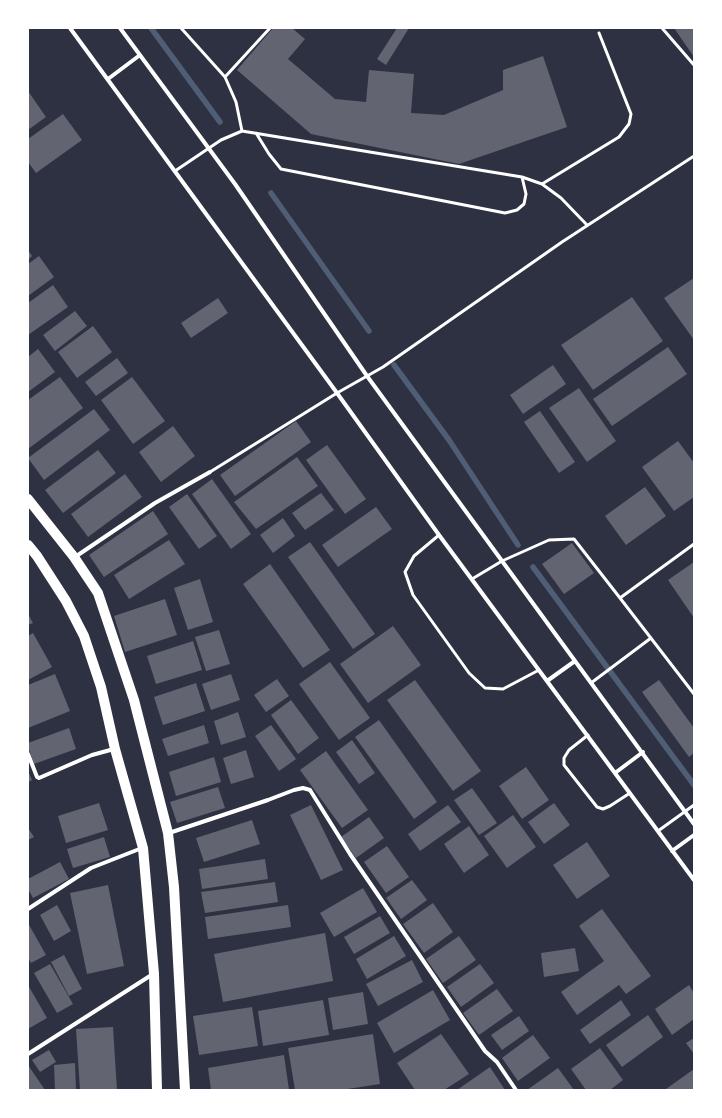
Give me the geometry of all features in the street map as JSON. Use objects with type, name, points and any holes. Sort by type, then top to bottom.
[{"type":"main road","points":[[28,499],[74,557],[98,594],[134,700],[168,833],[174,887],[185,1090]]},
{"type":"main road","points":[[28,545],[37,556],[66,601],[84,636],[102,687],[115,749],[143,848],[154,974],[157,1090]]},
{"type":"street","points":[[70,28],[439,534],[694,880]]},
{"type":"street","points":[[120,28],[235,184],[367,376],[643,752],[684,812],[694,824]]},
{"type":"street","points":[[108,79],[140,55]]},
{"type":"street","points":[[74,557],[155,503],[210,472]]},
{"type":"street","points":[[547,681],[575,661]]},
{"type":"street","points":[[28,754],[37,777],[40,778],[92,755],[115,749]]},
{"type":"street","points":[[615,772],[643,752]]},
{"type":"street","points":[[168,833],[294,790],[303,788],[310,790],[350,854],[485,1051],[498,1062],[516,1090]]},
{"type":"street","points":[[672,851],[694,835]]},
{"type":"street","points":[[28,909],[91,868],[143,848]]},
{"type":"street","points":[[28,1054],[154,974]]},
{"type":"lane","points":[[181,28],[225,77],[236,102],[242,131]]},
{"type":"lane","points":[[225,77],[270,28]]},
{"type":"lane","points":[[662,28],[694,65]]},
{"type":"lane","points":[[542,184],[619,137],[629,124],[631,114],[599,33]]},
{"type":"lane","points":[[175,171],[227,137],[242,131],[522,177],[542,184],[561,198],[587,225]]},
{"type":"lane","points":[[256,133],[269,154],[281,169],[505,214],[517,210],[524,204],[526,194],[522,177]]},
{"type":"lane","points":[[210,472],[337,393],[383,367],[587,225],[694,156]]},
{"type":"lane","points":[[439,534],[414,556],[405,572],[413,595],[469,673],[485,688],[504,689],[539,670]]},
{"type":"lane","points":[[472,579],[502,561],[549,540],[574,539],[694,694]]},
{"type":"lane","points":[[620,598],[694,544]]},
{"type":"lane","points":[[591,683],[651,638]]},
{"type":"lane","points":[[588,735],[568,750],[564,758],[564,765],[597,807],[603,809],[610,806],[630,792]]},
{"type":"lane","points":[[658,831],[694,805]]},
{"type":"building","points":[[273,28],[292,28],[305,39],[288,59],[335,99],[366,102],[369,70],[414,74],[411,113],[444,115],[503,90],[503,70],[543,56],[567,127],[459,164],[311,134],[237,70]]},
{"type":"building","points":[[397,28],[409,28],[386,65],[377,59]]},
{"type":"building","points":[[674,28],[694,28],[694,57]]},
{"type":"building","points":[[28,91],[46,117],[28,130]]},
{"type":"building","points":[[63,114],[82,140],[36,173],[28,162],[28,139]]},
{"type":"building","points":[[28,250],[32,256],[28,260]]},
{"type":"building","points":[[39,256],[54,277],[28,296],[28,264]]},
{"type":"building","points":[[694,278],[694,340],[664,298]]},
{"type":"building","points":[[53,285],[68,307],[28,335],[28,303]]},
{"type":"building","points":[[632,297],[663,341],[593,390],[561,345]]},
{"type":"building","points":[[218,298],[228,313],[191,338],[181,323]]},
{"type":"building","points":[[75,311],[87,326],[55,351],[43,335]]},
{"type":"building","points":[[93,326],[112,352],[77,378],[58,352]]},
{"type":"building","points":[[668,347],[687,374],[612,426],[593,399]]},
{"type":"building","points":[[38,349],[55,372],[28,392],[28,357]]},
{"type":"building","points":[[117,358],[128,373],[96,396],[85,382]]},
{"type":"building","points":[[553,365],[566,384],[523,414],[510,395]]},
{"type":"building","points":[[60,377],[83,408],[28,449],[28,400]]},
{"type":"building","points":[[132,377],[165,421],[133,444],[101,400]]},
{"type":"building","points":[[579,388],[616,441],[587,462],[549,408]]},
{"type":"building","points":[[94,409],[110,430],[44,480],[28,458]]},
{"type":"building","points":[[540,411],[575,462],[559,473],[524,422]]},
{"type":"building","points":[[296,421],[311,442],[235,496],[220,475]]},
{"type":"building","points":[[173,426],[195,456],[161,482],[139,452]]},
{"type":"building","points":[[678,441],[694,463],[694,497],[674,511],[642,467]]},
{"type":"building","points":[[327,445],[366,499],[345,514],[306,460]]},
{"type":"building","points":[[98,450],[116,473],[63,513],[45,490]]},
{"type":"building","points":[[297,457],[318,486],[256,529],[234,502]]},
{"type":"building","points":[[125,474],[142,497],[88,537],[71,514]]},
{"type":"building","points":[[212,479],[251,534],[231,549],[192,494]]},
{"type":"building","points":[[645,487],[666,516],[626,545],[605,516]]},
{"type":"building","points":[[321,493],[334,510],[305,530],[292,513]]},
{"type":"building","points":[[187,494],[217,536],[199,549],[169,507]]},
{"type":"building","points":[[376,507],[392,529],[338,567],[322,545]]},
{"type":"building","points":[[153,511],[168,534],[104,577],[89,555]]},
{"type":"building","points":[[283,518],[295,536],[273,553],[260,535]]},
{"type":"building","points":[[169,540],[185,564],[129,599],[114,575]]},
{"type":"building","points":[[310,542],[375,634],[353,649],[288,557]]},
{"type":"building","points":[[572,543],[594,573],[564,594],[542,564]]},
{"type":"building","points":[[694,562],[694,618],[668,580]]},
{"type":"building","points":[[270,564],[330,650],[303,668],[243,584]]},
{"type":"building","points":[[200,579],[213,622],[188,630],[174,588]]},
{"type":"building","points":[[165,599],[177,635],[125,652],[114,616]]},
{"type":"building","points":[[28,614],[33,623],[28,625]]},
{"type":"building","points":[[393,626],[421,665],[368,703],[340,664]]},
{"type":"building","points":[[219,630],[230,664],[206,671],[195,637]]},
{"type":"building","points":[[33,633],[52,667],[28,680],[28,636]]},
{"type":"building","points":[[193,641],[202,670],[156,684],[147,656]]},
{"type":"building","points":[[330,662],[370,718],[339,740],[299,684]]},
{"type":"building","points":[[55,674],[70,711],[28,728],[28,685]]},
{"type":"building","points":[[231,674],[240,700],[211,710],[202,684]]},
{"type":"building","points":[[277,679],[289,696],[266,712],[254,695]]},
{"type":"building","points":[[415,680],[481,771],[453,791],[387,700]]},
{"type":"building","points":[[659,680],[694,728],[694,753],[689,757],[642,692]]},
{"type":"building","points":[[196,683],[205,711],[163,725],[154,697]]},
{"type":"building","points":[[291,700],[319,738],[298,754],[271,715]]},
{"type":"building","points":[[238,712],[246,737],[221,745],[214,721]]},
{"type":"building","points":[[379,720],[437,802],[414,819],[355,737]]},
{"type":"building","points":[[204,725],[209,743],[168,756],[162,739]]},
{"type":"building","points":[[271,725],[296,759],[279,771],[255,736]]},
{"type":"building","points":[[69,728],[76,749],[34,764],[28,743]]},
{"type":"building","points":[[352,740],[375,773],[359,784],[336,752]]},
{"type":"building","points":[[246,750],[254,777],[231,784],[223,758]]},
{"type":"building","points":[[326,751],[368,810],[342,828],[300,770]]},
{"type":"building","points":[[214,757],[221,782],[176,796],[169,772]]},
{"type":"building","points":[[526,767],[549,800],[522,819],[499,786]]},
{"type":"building","points":[[28,771],[32,780],[28,782]]},
{"type":"building","points":[[218,787],[225,808],[177,823],[170,802]]},
{"type":"building","points":[[472,788],[497,823],[479,835],[454,800]]},
{"type":"building","points":[[99,803],[108,830],[66,843],[58,816]]},
{"type":"building","points":[[554,803],[570,825],[544,844],[528,822]]},
{"type":"building","points":[[311,805],[343,870],[321,880],[290,815]]},
{"type":"building","points":[[448,805],[461,822],[420,851],[408,834]]},
{"type":"building","points":[[513,815],[536,847],[507,868],[484,836]]},
{"type":"building","points":[[369,817],[384,838],[356,858],[341,837]]},
{"type":"building","points":[[252,820],[260,844],[204,862],[196,838]]},
{"type":"building","points":[[469,826],[489,855],[464,873],[444,844]]},
{"type":"building","points":[[28,828],[34,837],[28,840]]},
{"type":"building","points":[[104,837],[110,857],[73,868],[67,849]]},
{"type":"building","points":[[587,842],[610,876],[577,899],[553,865]]},
{"type":"building","points":[[387,846],[409,877],[386,893],[364,862]]},
{"type":"building","points":[[265,859],[268,879],[202,889],[199,869]]},
{"type":"building","points":[[60,862],[69,879],[33,898],[28,889],[28,879]]},
{"type":"building","points":[[412,880],[427,900],[401,919],[386,898]]},
{"type":"building","points":[[275,882],[278,902],[205,913],[201,892]]},
{"type":"building","points":[[108,885],[124,966],[87,974],[70,893]]},
{"type":"building","points":[[363,888],[377,912],[334,937],[320,913]]},
{"type":"building","points":[[433,903],[453,932],[424,953],[403,924]]},
{"type":"building","points":[[57,905],[71,931],[54,941],[40,915]]},
{"type":"building","points":[[288,905],[291,927],[208,939],[205,917]]},
{"type":"building","points":[[602,909],[651,976],[626,994],[619,985],[577,1015],[561,992],[604,961],[579,926]]},
{"type":"building","points":[[380,916],[390,933],[354,954],[344,937]]},
{"type":"building","points":[[28,923],[46,955],[31,963],[28,958]]},
{"type":"building","points":[[325,933],[333,981],[223,1002],[214,954]]},
{"type":"building","points":[[394,936],[406,956],[367,979],[356,959]]},
{"type":"building","points":[[459,936],[476,960],[443,983],[426,959]]},
{"type":"building","points":[[575,948],[579,971],[544,977],[541,953]]},
{"type":"building","points":[[64,955],[82,989],[69,996],[51,962]]},
{"type":"building","points":[[412,960],[423,982],[378,1006],[366,984]]},
{"type":"building","points":[[50,964],[73,1004],[57,1013],[34,973]]},
{"type":"building","points":[[480,964],[494,983],[461,1007],[447,987]]},
{"type":"building","points":[[28,985],[47,1018],[28,1029]]},
{"type":"building","points":[[689,985],[694,993],[694,1019],[672,1035],[655,1009]]},
{"type":"building","points":[[497,989],[513,1011],[479,1035],[463,1013]]},
{"type":"building","points":[[433,990],[450,1020],[394,1053],[377,1023]]},
{"type":"building","points":[[363,992],[368,1024],[333,1030],[328,998]]},
{"type":"building","points":[[323,1000],[329,1035],[263,1046],[258,1011]]},
{"type":"building","points":[[621,1000],[631,1015],[590,1044],[580,1030]]},
{"type":"building","points":[[252,1007],[258,1046],[199,1055],[193,1016]]},
{"type":"building","points":[[648,1015],[663,1037],[622,1067],[606,1045]]},
{"type":"building","points":[[519,1016],[529,1031],[502,1050],[491,1035]]},
{"type":"building","points":[[113,1027],[117,1090],[80,1090],[76,1029]]},
{"type":"building","points":[[373,1034],[380,1084],[341,1090],[295,1090],[288,1048]]},
{"type":"building","points":[[441,1034],[469,1074],[444,1090],[415,1090],[397,1063]]},
{"type":"building","points":[[533,1035],[550,1058],[518,1081],[502,1058]]},
{"type":"building","points":[[694,1038],[694,1054],[686,1043]]},
{"type":"building","points":[[600,1048],[623,1080],[610,1090],[586,1090],[571,1069]]},
{"type":"building","points":[[49,1050],[56,1062],[40,1072],[32,1060]]},
{"type":"building","points":[[284,1055],[289,1090],[211,1090],[208,1068]]},
{"type":"building","points":[[75,1063],[76,1090],[55,1090],[54,1065]]},
{"type":"building","points":[[28,1065],[45,1090],[28,1090]]},
{"type":"building","points":[[490,1067],[505,1090],[457,1090]]},
{"type":"building","points":[[558,1068],[574,1090],[527,1090]]},
{"type":"building","points":[[694,1069],[694,1090],[666,1089]]},
{"type":"waterway","points":[[151,28],[220,122]]},
{"type":"waterway","points":[[271,193],[369,331]]},
{"type":"waterway","points":[[394,365],[449,440],[518,545]]},
{"type":"waterway","points":[[533,567],[694,785]]}]
